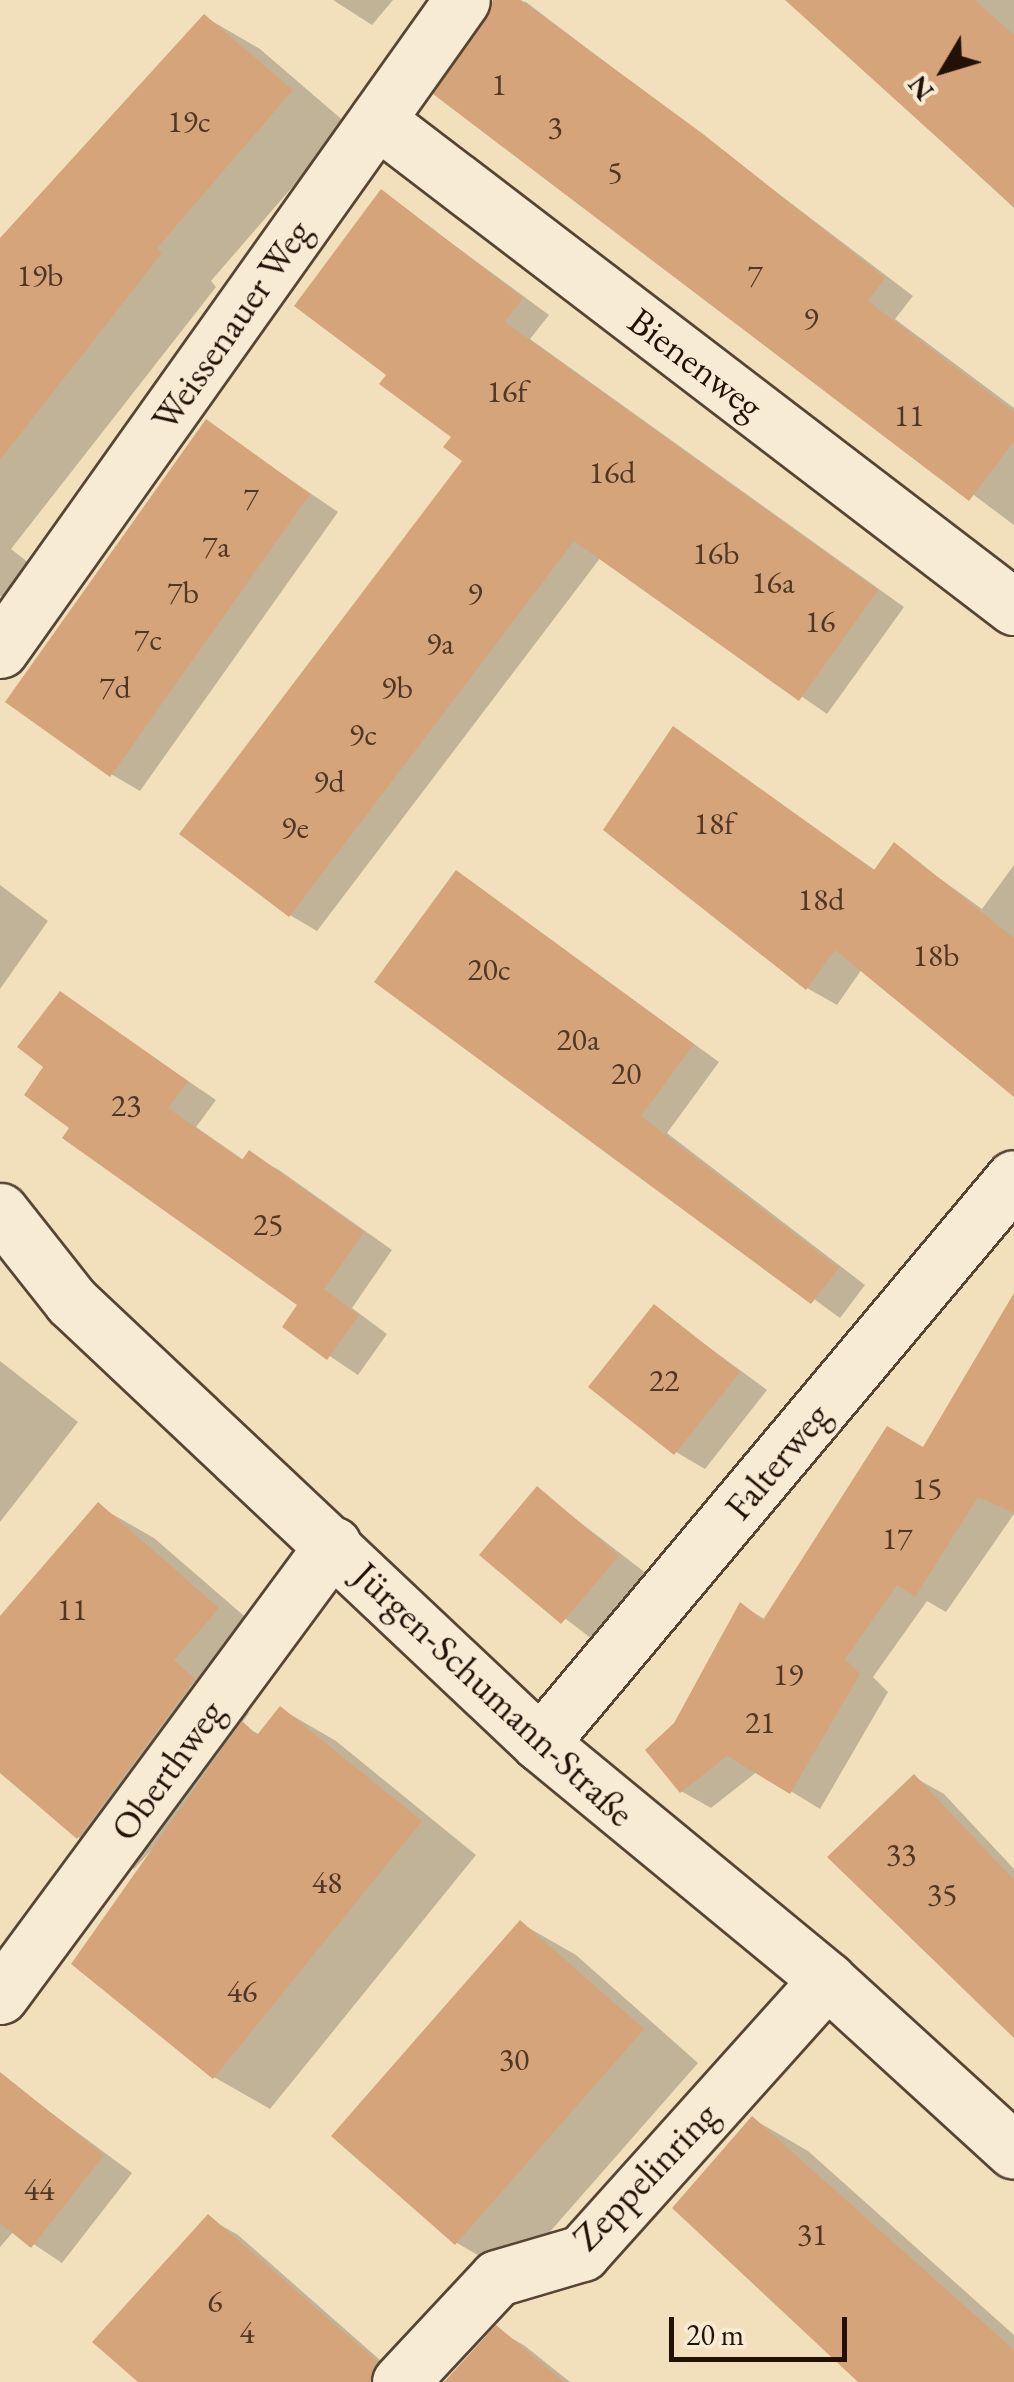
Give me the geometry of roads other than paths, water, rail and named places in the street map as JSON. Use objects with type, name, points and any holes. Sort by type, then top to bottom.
[{"type":"street","name":"Weissenauer Weg","points":[[0,650],[462,0]]},
{"type":"street","name":"Bienenweg","points":[[377,120],[1014,607]]},
{"type":"street","name":"Falterweg","points":[[540,1743],[1014,1178]]},
{"type":"street","name":"Jürgen-Schumann-Straße","points":[[0,1211],[71,1301],[540,1743],[827,1980],[1014,2150]]},
{"type":"street","name":"Oberthweg","points":[[0,1996],[334,1545]]},
{"type":"street","name":"Zeppelinring","points":[[400,2382],[497,2278],[582,2252],[827,1980]]}]
